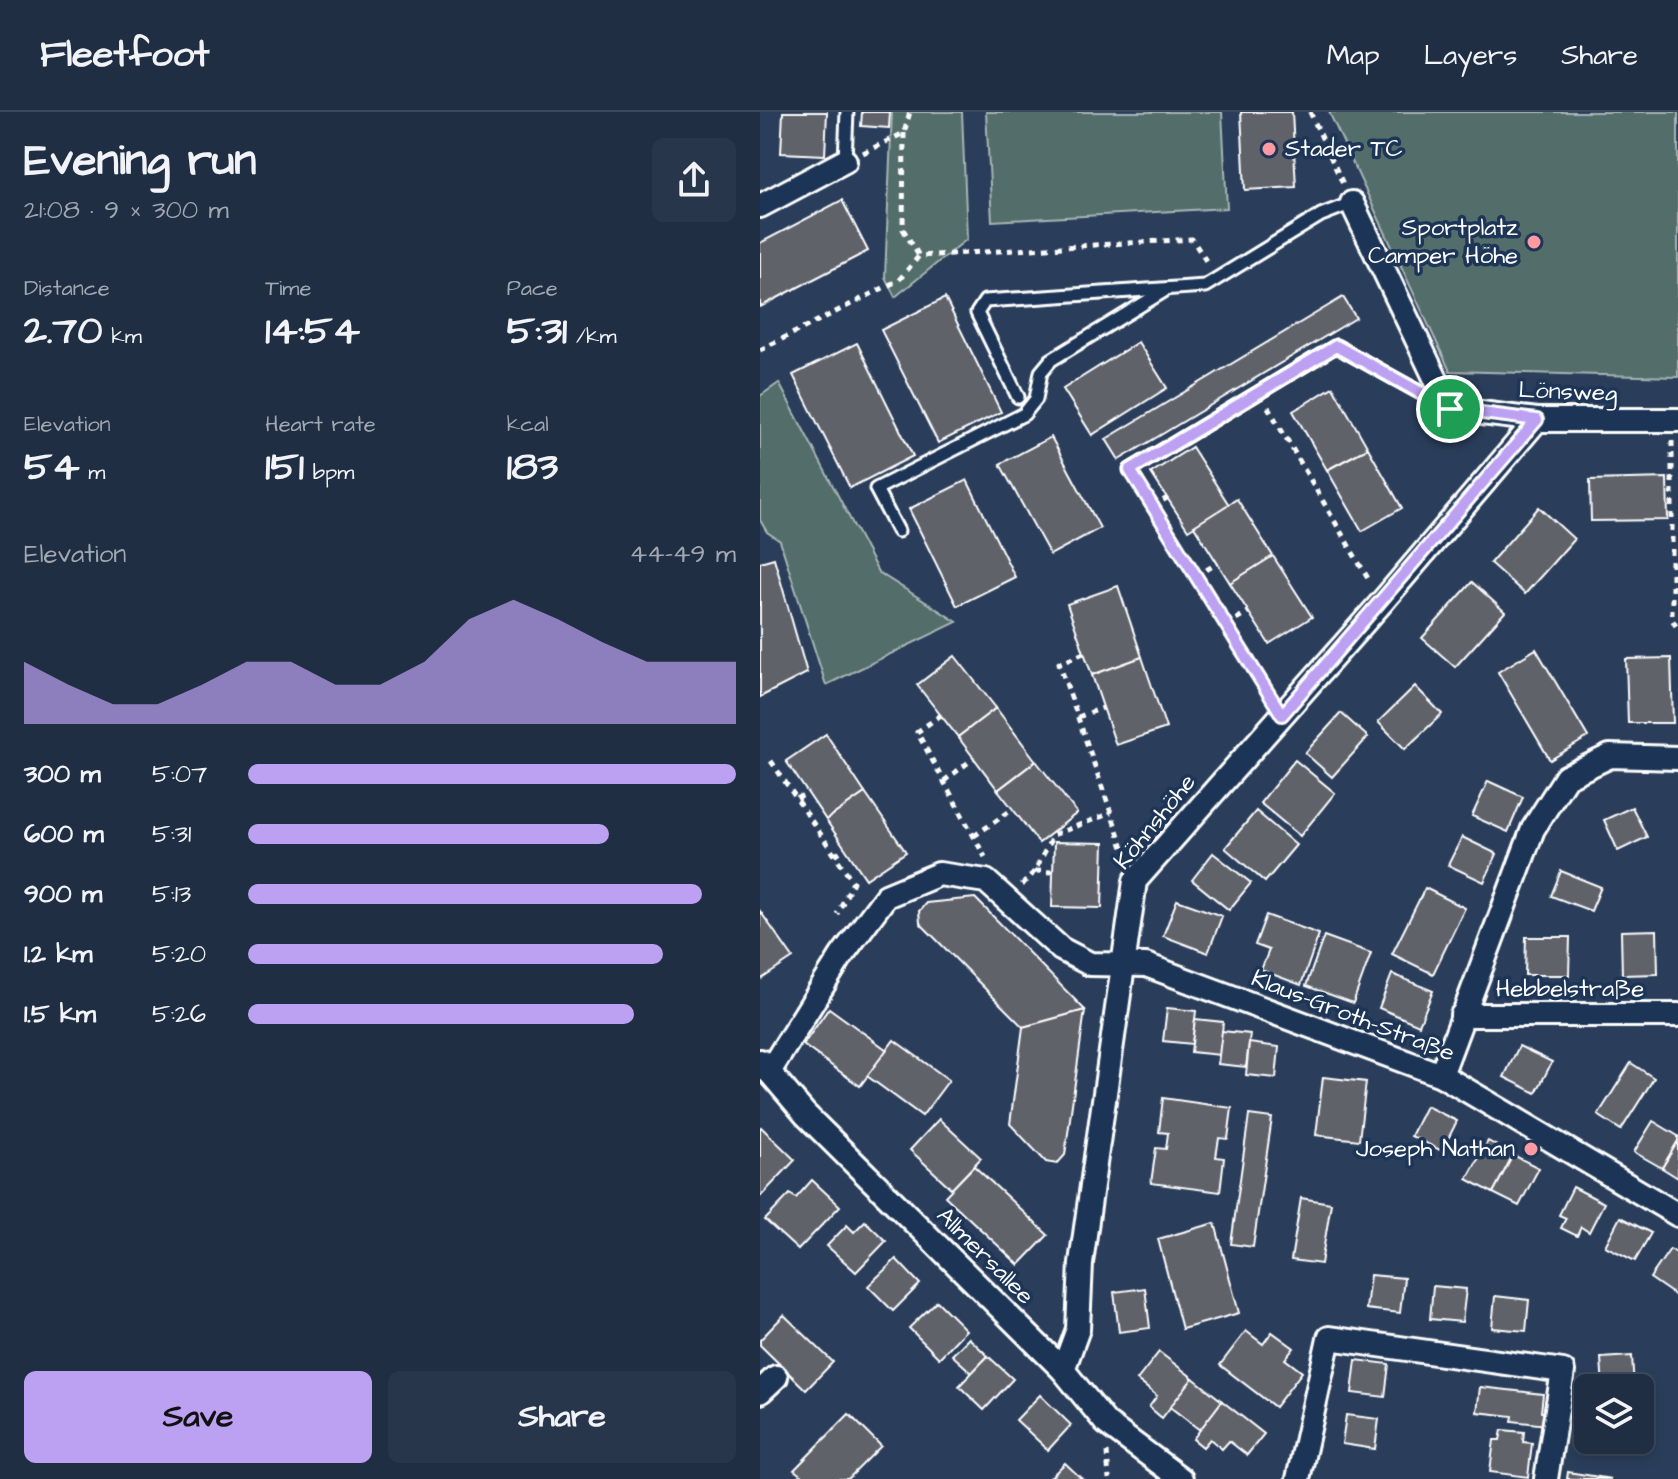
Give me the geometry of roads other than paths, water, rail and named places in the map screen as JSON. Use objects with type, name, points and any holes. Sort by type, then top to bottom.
[{"type":"street","points":[[760,206],[845,161]]},
{"type":"street","points":[[1352,203],[1450,409]]},
{"type":"street","name":"Lönsweg","points":[[1450,409],[1537,420],[1675,420]]},
{"type":"street","name":"Köhnshöhe","points":[[1063,1370],[1078,1329],[1081,1263],[1135,881],[1382,602],[1537,420]]},
{"type":"street","points":[[1441,1075],[1533,829],[1566,777],[1610,756],[1678,758]]},
{"type":"street","name":"Klaus-Groth-Straße","points":[[764,1067],[886,896],[939,874],[986,881],[1061,949],[1090,964],[1146,965],[1441,1075],[1678,1215]]},
{"type":"street","name":"Hebbelstraße","points":[[1462,1015],[1678,1015]]},
{"type":"street","name":"Allmersallee","points":[[764,1067],[805,1114],[1063,1370],[1106,1423],[1181,1479]]},
{"type":"street","points":[[1298,1479],[1329,1338],[1563,1371],[1546,1479]]},
{"type":"lane","points":[[845,161],[847,112]]},
{"type":"lane","points":[[1018,397],[977,313],[985,301],[1205,286],[1321,215],[1352,203]]},
{"type":"lane","points":[[898,531],[876,489],[1024,414],[1036,399],[1041,372],[1051,360],[1168,288]]},
{"type":"lane","points":[[1130,470],[1336,346],[1450,409]]},
{"type":"place","name":"Stader TC","points":[[1269,149]]},
{"type":"place","name":"Sportplatz Camper Höhe","points":[[1534,242]]},
{"type":"place","name":"Joseph Nathan","points":[[1531,1149]]}]
